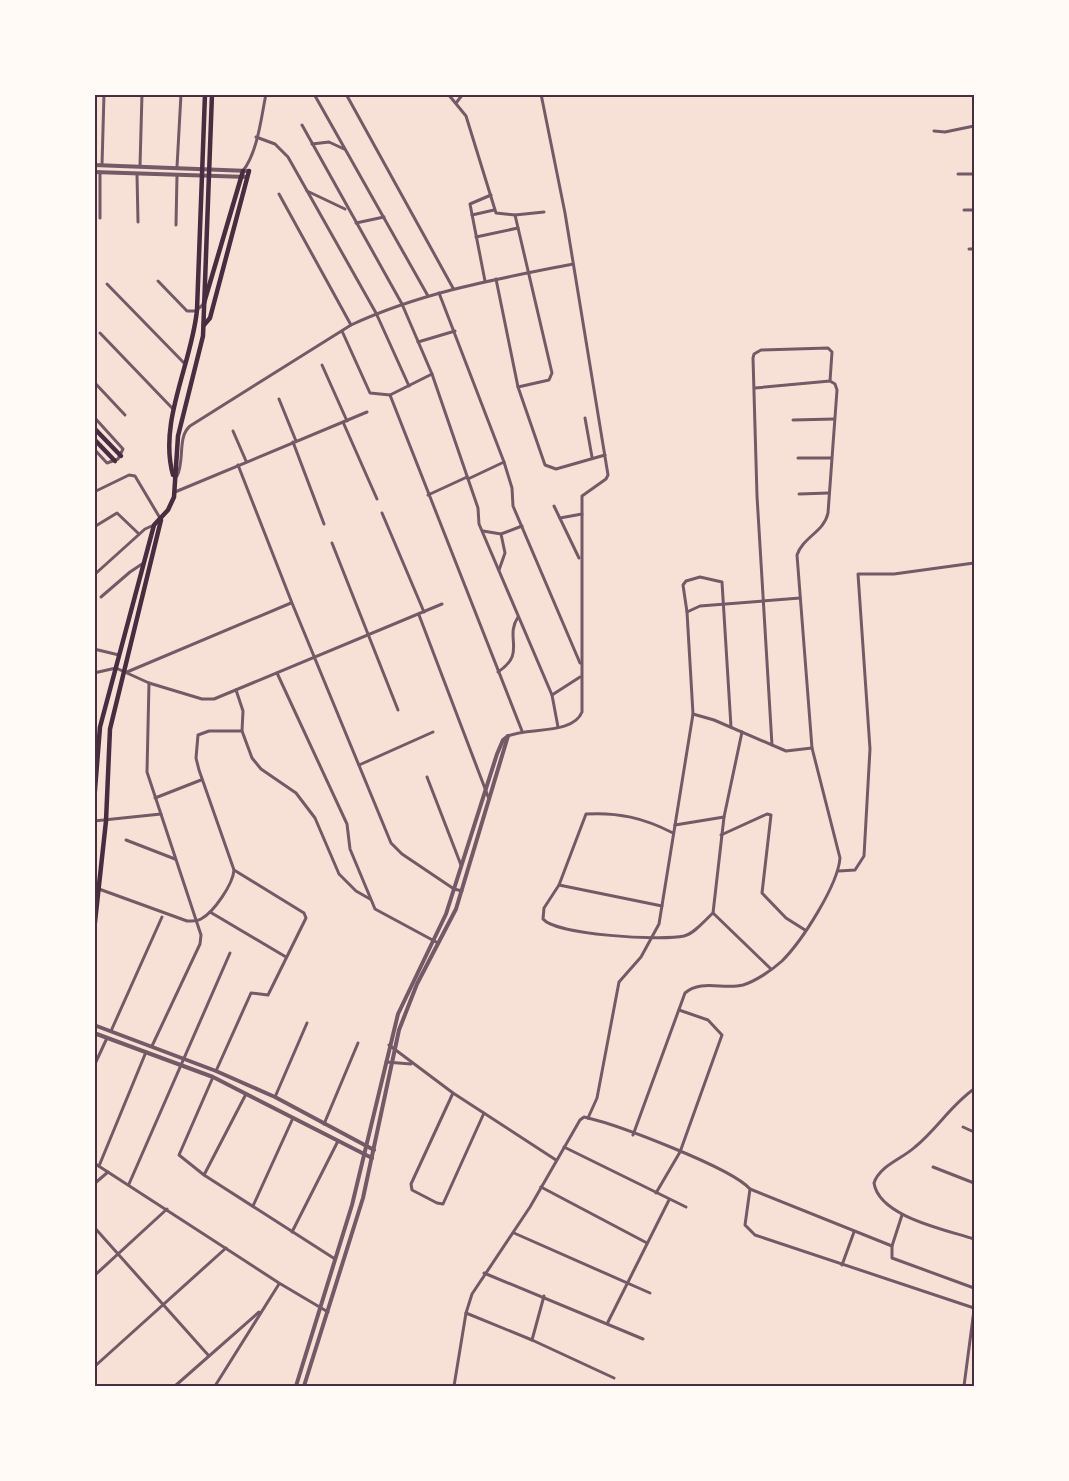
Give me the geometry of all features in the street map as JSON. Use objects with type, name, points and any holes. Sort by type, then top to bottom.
[{"type":"main road","points":[[175,481],[169,462],[169,443],[196,327],[205,94]]},
{"type":"main road","points":[[94,932],[106,821],[110,729],[161,520],[172,503],[175,492],[178,436],[204,325],[212,94]]},
{"type":"main road","points":[[204,304],[241,177],[246,173]]},
{"type":"main road","points":[[204,325],[210,318],[246,173]]},
{"type":"main road","points":[[94,428],[121,456]]},
{"type":"main road","points":[[94,439],[115,461]]},
{"type":"main road","points":[[94,802],[100,727],[142,564],[154,525],[161,520]]},
{"type":"street","points":[[102,165],[104,94]]},
{"type":"street","points":[[140,166],[142,94]]},
{"type":"street","points":[[177,167],[181,94]]},
{"type":"street","points":[[94,165],[202,168],[246,173],[266,94]]},
{"type":"street","points":[[314,94],[428,296]]},
{"type":"street","points":[[346,94],[453,288]]},
{"type":"street","points":[[448,94],[466,116],[494,210],[501,215],[544,212]]},
{"type":"street","points":[[456,103],[464,94]]},
{"type":"street","points":[[304,1386],[360,1210],[393,1063],[394,1048],[410,999],[444,921],[502,740],[522,731],[558,727],[579,719],[582,712],[580,560],[582,514],[584,493],[606,479],[605,455],[573,264],[541,94]]},
{"type":"street","points":[[302,125],[402,304],[432,374],[468,478],[483,531],[552,695],[558,727]]},
{"type":"street","points":[[934,132],[975,126]]},
{"type":"street","points":[[256,137],[279,147],[307,191],[376,314],[409,386]]},
{"type":"street","points":[[312,144],[329,142],[345,149]]},
{"type":"street","points":[[100,218],[97,172],[241,177]]},
{"type":"street","points":[[137,174],[138,222]]},
{"type":"street","points":[[958,174],[975,174]]},
{"type":"street","points":[[176,225],[177,175]]},
{"type":"street","points":[[307,191],[347,209]]},
{"type":"street","points":[[279,194],[351,325]]},
{"type":"street","points":[[485,281],[470,202],[491,195]]},
{"type":"street","points":[[472,215],[494,210]]},
{"type":"street","points":[[964,210],[975,210]]},
{"type":"street","points":[[515,215],[531,272],[552,373],[549,380],[518,387]]},
{"type":"street","points":[[356,223],[384,218]]},
{"type":"street","points":[[476,237],[518,228]]},
{"type":"street","points":[[969,249],[975,249]]},
{"type":"street","points":[[175,481],[181,469],[183,435],[190,426],[351,325],[402,304],[453,288],[573,264]]},
{"type":"street","points":[[495,279],[518,387],[548,467],[556,469],[605,455]]},
{"type":"street","points":[[158,281],[187,311],[197,310],[204,304]]},
{"type":"street","points":[[107,284],[187,365]]},
{"type":"street","points":[[439,293],[504,462],[512,488],[513,506],[581,664]]},
{"type":"street","points":[[196,327],[204,325]]},
{"type":"street","points":[[342,331],[366,390],[374,395],[390,395],[432,374]]},
{"type":"street","points":[[418,342],[455,331]]},
{"type":"street","points":[[100,333],[175,410]]},
{"type":"street","points":[[772,745],[762,601],[754,354],[761,350],[830,349],[830,381]]},
{"type":"street","points":[[322,365],[376,499]]},
{"type":"street","points":[[633,1135],[679,1010],[682,996],[693,987],[743,984],[771,969],[782,960],[805,930],[839,871],[840,858],[812,747],[798,552],[826,521],[837,387],[830,381],[755,388]]},
{"type":"street","points":[[94,382],[125,415]]},
{"type":"street","points":[[390,395],[522,731]]},
{"type":"street","points":[[279,399],[324,524]]},
{"type":"street","points":[[175,492],[367,412]]},
{"type":"street","points":[[94,417],[123,449],[121,456],[107,463],[94,449]]},
{"type":"street","points":[[585,418],[592,458]]},
{"type":"street","points":[[793,420],[834,419]]},
{"type":"street","points":[[233,431],[246,461]]},
{"type":"street","points":[[798,458],[831,458]]},
{"type":"street","points":[[428,495],[504,462]]},
{"type":"street","points":[[238,465],[314,657],[394,847],[454,889],[462,891]]},
{"type":"street","points":[[94,492],[129,475],[135,476],[161,520]]},
{"type":"street","points":[[799,494],[829,493]]},
{"type":"street","points":[[554,506],[580,560]]},
{"type":"street","points":[[94,527],[117,513],[139,534]]},
{"type":"street","points":[[382,513],[424,612]]},
{"type":"street","points":[[560,519],[582,514]]},
{"type":"street","points":[[94,575],[139,534],[154,525]]},
{"type":"street","points":[[483,531],[501,534],[522,526]]},
{"type":"street","points":[[499,570],[505,553],[501,534]]},
{"type":"street","points":[[332,543],[398,710]]},
{"type":"street","points":[[839,871],[855,870],[864,856],[870,749],[858,574],[894,574],[975,563]]},
{"type":"street","points":[[101,597],[142,564]]},
{"type":"street","points":[[588,1118],[597,1098],[617,1002],[618,987],[623,975],[641,957],[659,924],[693,714],[684,583],[692,578],[721,580],[725,603],[731,728]]},
{"type":"street","points":[[687,612],[700,606],[800,598]]},
{"type":"street","points":[[125,671],[292,603]]},
{"type":"street","points":[[94,673],[116,668],[149,683],[206,700],[236,690],[442,604]]},
{"type":"street","points":[[419,614],[490,801]]},
{"type":"street","points":[[498,672],[510,663],[515,652],[514,627],[518,617]]},
{"type":"street","points":[[94,649],[119,655]]},
{"type":"street","points":[[277,673],[347,824],[348,844],[370,899],[378,912],[435,942]]},
{"type":"street","points":[[552,695],[581,676]]},
{"type":"street","points":[[149,683],[147,772],[201,935],[200,944],[152,1046]]},
{"type":"street","points":[[236,690],[243,711],[242,731],[256,763],[291,788],[311,812],[339,874],[356,891],[370,899]]},
{"type":"street","points":[[693,714],[786,750],[812,747]]},
{"type":"street","points":[[94,732],[100,727]]},
{"type":"street","points":[[99,889],[187,921],[197,921],[210,912],[232,878],[234,870],[196,758],[198,735],[208,730],[242,731]]},
{"type":"street","points":[[359,765],[433,732]]},
{"type":"street","points":[[673,833],[640,818],[610,813],[586,814],[559,885],[543,911],[543,919],[551,926],[625,936],[652,936],[688,934],[713,913],[724,817],[742,732]]},
{"type":"street","points":[[296,1386],[368,1147],[389,1045],[407,990],[435,942],[452,920],[508,736]]},
{"type":"street","points":[[497,754],[503,758]]},
{"type":"street","points":[[427,777],[462,866]]},
{"type":"street","points":[[155,798],[202,780]]},
{"type":"street","points":[[94,821],[161,814]]},
{"type":"street","points":[[722,835],[771,815],[762,893],[786,918],[805,930]]},
{"type":"street","points":[[675,826],[724,817]]},
{"type":"street","points":[[126,840],[175,859]]},
{"type":"street","points":[[216,1071],[251,992],[267,996],[306,918],[306,914],[234,870]]},
{"type":"street","points":[[559,885],[662,906]]},
{"type":"street","points":[[210,912],[286,957]]},
{"type":"street","points":[[713,913],[771,969]]},
{"type":"street","points":[[111,1031],[162,917]]},
{"type":"street","points":[[129,1184],[230,953]]},
{"type":"street","points":[[656,1193],[680,1152],[722,1035],[708,1020],[679,1010]]},
{"type":"street","points":[[275,1097],[307,1023]]},
{"type":"street","points":[[94,1025],[216,1071],[275,1097],[374,1150]]},
{"type":"street","points":[[94,1034],[213,1077],[372,1158]]},
{"type":"street","points":[[94,1066],[107,1038]]},
{"type":"street","points":[[324,1124],[358,1043]]},
{"type":"street","points":[[389,1045],[411,1064],[453,1093],[556,1160]]},
{"type":"street","points":[[99,1166],[146,1052]]},
{"type":"street","points":[[386,1062],[411,1064]]},
{"type":"street","points":[[213,1077],[179,1155],[204,1175],[335,1259]]},
{"type":"street","points":[[975,1089],[956,1101],[916,1147],[877,1174],[875,1190],[883,1201],[902,1215],[975,1239]]},
{"type":"street","points":[[204,1175],[246,1093]]},
{"type":"street","points":[[453,1093],[411,1184],[412,1190],[443,1204],[484,1113]]},
{"type":"street","points":[[253,1206],[294,1117]]},
{"type":"street","points":[[454,1386],[466,1313],[484,1273],[513,1233],[580,1120],[584,1117],[680,1152],[732,1174],[750,1189],[892,1246]]},
{"type":"street","points":[[963,1127],[975,1132]]},
{"type":"street","points":[[292,1232],[338,1141]]},
{"type":"street","points":[[564,1147],[686,1207]]},
{"type":"street","points":[[94,1163],[279,1283],[328,1312]]},
{"type":"street","points":[[933,1167],[975,1182]]},
{"type":"street","points":[[94,1184],[108,1172]]},
{"type":"street","points":[[542,1187],[647,1243]]},
{"type":"street","points":[[750,1189],[745,1225],[752,1233],[975,1309],[964,1386]]},
{"type":"street","points":[[608,1323],[626,1282],[669,1200]]},
{"type":"street","points":[[94,1276],[167,1209]]},
{"type":"street","points":[[902,1215],[892,1246],[891,1254],[896,1261],[975,1288]]},
{"type":"street","points":[[94,1227],[209,1356]]},
{"type":"street","points":[[842,1265],[854,1232]]},
{"type":"street","points":[[513,1233],[650,1293]]},
{"type":"street","points":[[94,1367],[226,1248]]},
{"type":"street","points":[[484,1273],[643,1339]]},
{"type":"street","points":[[215,1386],[279,1283]]},
{"type":"street","points":[[532,1340],[544,1296]]},
{"type":"street","points":[[175,1386],[261,1311]]},
{"type":"street","points":[[466,1313],[615,1378]]}]
